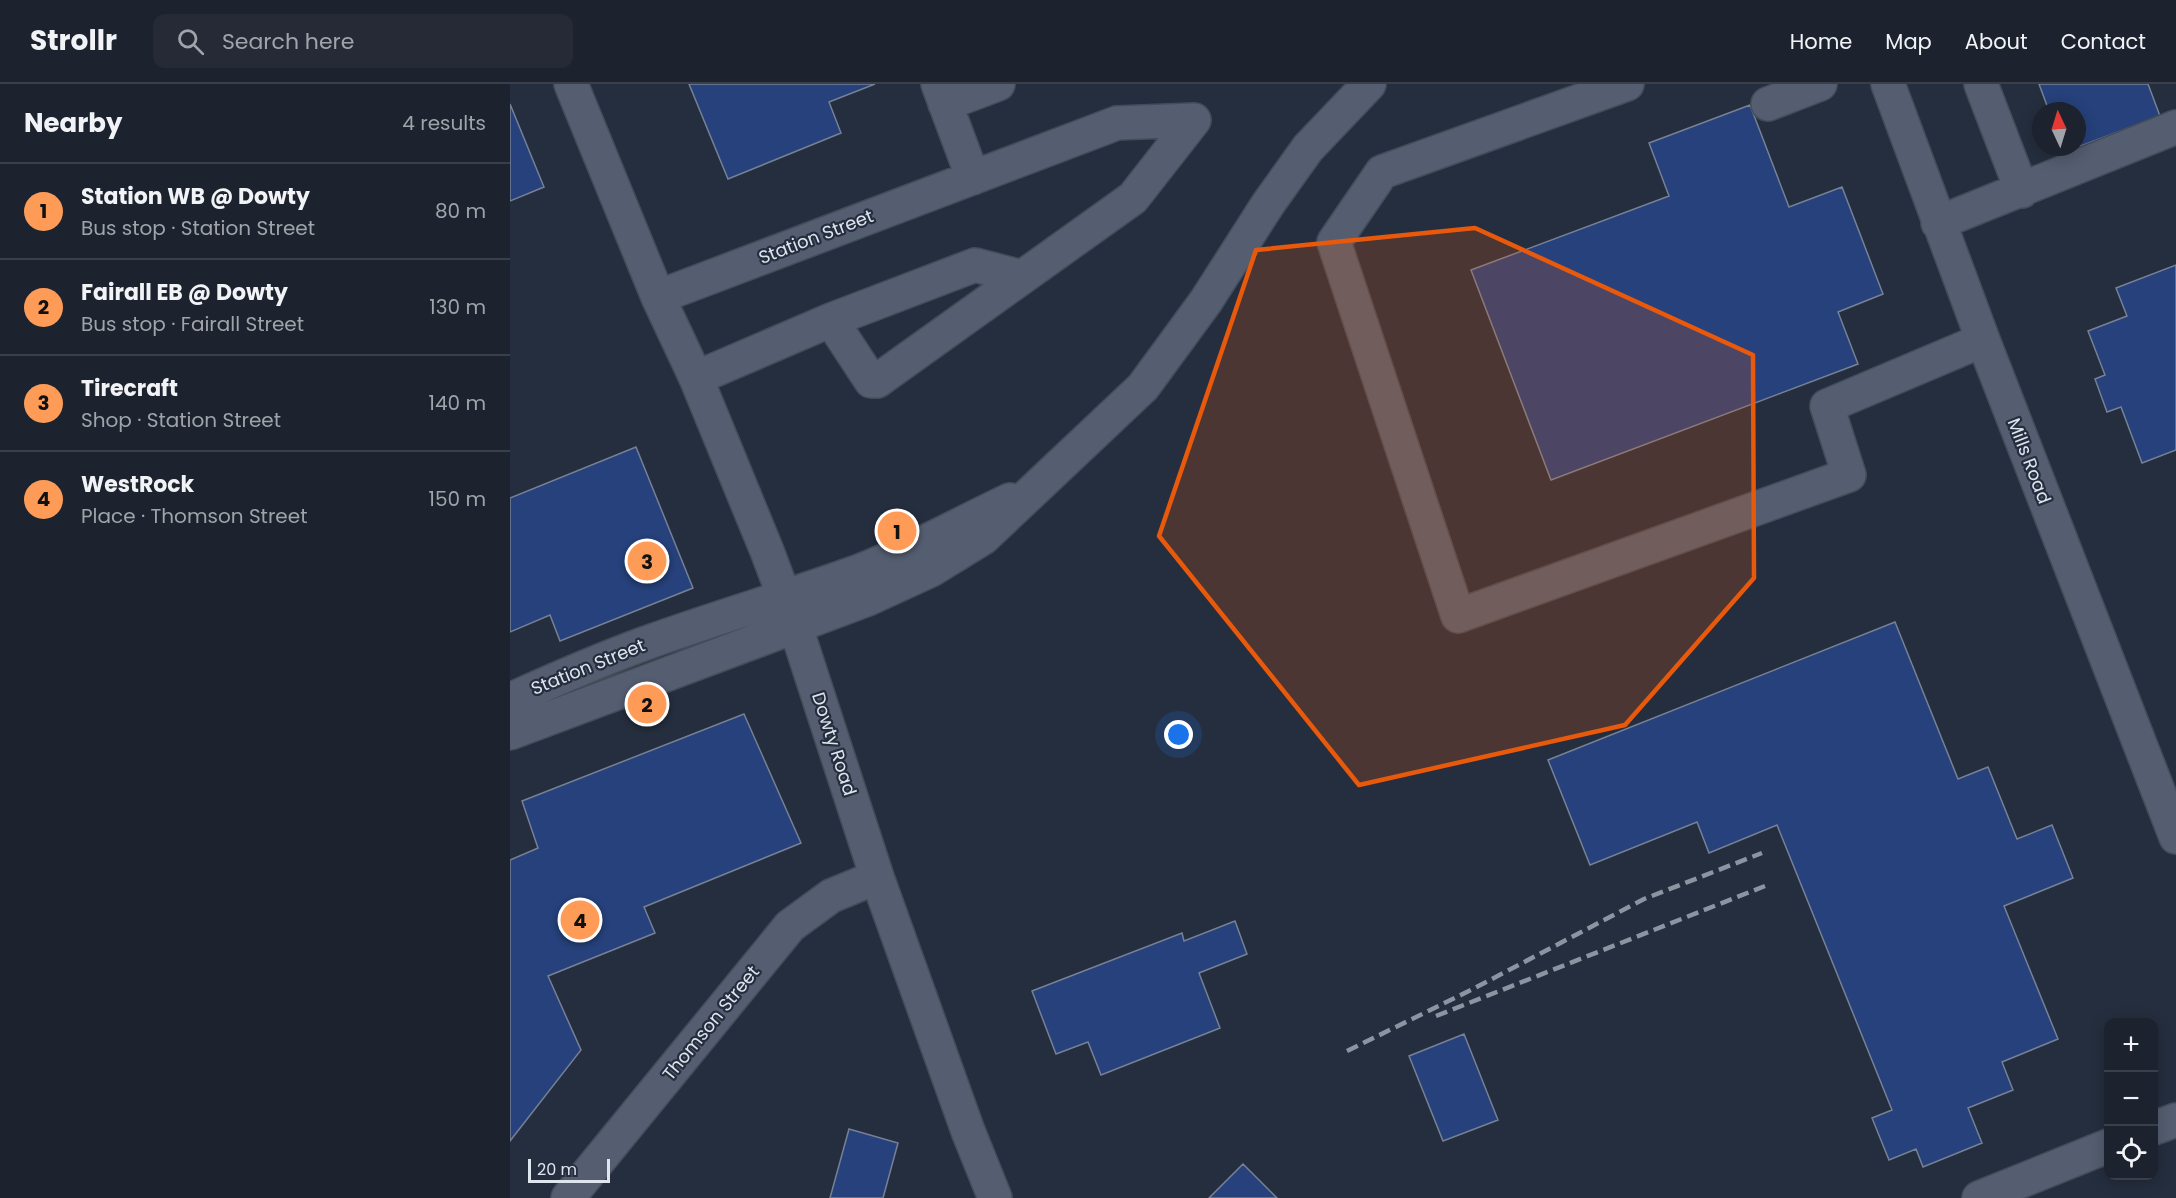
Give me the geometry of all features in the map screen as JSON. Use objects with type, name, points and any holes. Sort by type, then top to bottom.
[{"type":"street","points":[[571,84],[658,297]]},
{"type":"street","points":[[973,178],[942,94],[998,84]]},
{"type":"street","name":"Station Street","points":[[510,732],[796,628],[868,599],[931,570],[983,538],[1143,387],[1206,301],[1268,204],[1308,148],[1369,84]]},
{"type":"street","points":[[1627,84],[1382,172],[1334,242],[1458,616],[1849,475],[1827,406],[1983,340]]},
{"type":"street","points":[[1768,104],[1820,84]]},
{"type":"street","name":"Mills Road","points":[[1888,84],[1938,223],[2176,837]]},
{"type":"street","points":[[1981,84],[2022,191]]},
{"type":"street","name":"Station Street","points":[[658,297],[1117,123],[1194,120],[1133,198],[1022,277]]},
{"type":"street","points":[[1938,223],[2176,127]]},
{"type":"street","points":[[696,378],[831,320],[975,265],[1022,277]]},
{"type":"street","points":[[831,320],[871,381],[877,381],[1022,277]]},
{"type":"street","name":"Dowty Road","points":[[658,297],[696,378],[796,628],[877,877],[968,1131],[995,1198]]},
{"type":"street","name":"Station Street","points":[[510,700],[622,652],[857,572],[915,548],[972,517],[1034,489]]},
{"type":"street","name":"Thomson Street","points":[[568,1198],[790,926],[831,896],[877,877]]},
{"type":"street","points":[[2158,1127],[2176,1120]]},
{"type":"street","points":[[1979,1198],[2033,1187],[2104,1149]]},
{"type":"highlighted area","points":[[1475,228],[1753,355],[1754,578],[1625,725],[1359,785],[1159,536],[1256,250]]},
{"type":"building","points":[[689,84],[875,84],[829,102],[841,133],[728,179]]},
{"type":"building","points":[[2039,84],[2148,84],[2160,116],[2086,144],[2086,102],[2046,102]]},
{"type":"building","points":[[510,104],[544,187],[510,201]]},
{"type":"building","points":[[1750,105],[1789,207],[1842,187],[1883,294],[1838,312],[1858,364],[1551,480],[1471,270],[1669,196],[1649,143]]},
{"type":"building","points":[[2176,265],[2176,450],[2142,463],[2121,407],[2107,412],[2095,379],[2105,375],[2088,331],[2127,316],[2116,288]]},
{"type":"building","points":[[636,447],[693,588],[560,641],[550,615],[510,632],[510,498]]},
{"type":"building","points":[[1895,622],[1958,779],[1988,767],[2017,839],[2052,825],[2073,878],[2004,906],[2058,1039],[2002,1062],[2013,1090],[1968,1108],[1982,1143],[1923,1167],[1916,1149],[1889,1160],[1872,1118],[1892,1110],[1777,825],[1709,853],[1697,822],[1590,865],[1548,760]]},
{"type":"building","points":[[744,714],[801,843],[644,907],[655,933],[548,976],[581,1050],[510,1141],[510,860],[538,848],[522,801]]},
{"type":"building","points":[[1235,921],[1247,954],[1199,973],[1220,1028],[1101,1075],[1088,1042],[1056,1054],[1032,991],[1182,933],[1184,941]]},
{"type":"building","points":[[1464,1034],[1498,1120],[1443,1141],[1409,1056]]},
{"type":"building","points":[[849,1129],[898,1143],[883,1198],[830,1198]]},
{"type":"building","points":[[1243,1164],[1277,1198],[1209,1198]]},
{"type":"railway","points":[[1347,1051],[1471,990],[1644,899],[1762,853]]},
{"type":"railway","points":[[1436,1016],[1765,886]]},
{"type":"place","name":"Station WB @ Dowty","points":[[897,531]]},
{"type":"place","name":"Tirecraft","points":[[647,561]]},
{"type":"place","name":"Fairall EB @ Dowty","points":[[647,704]]},
{"type":"place","name":"WestRock","points":[[580,920]]}]
